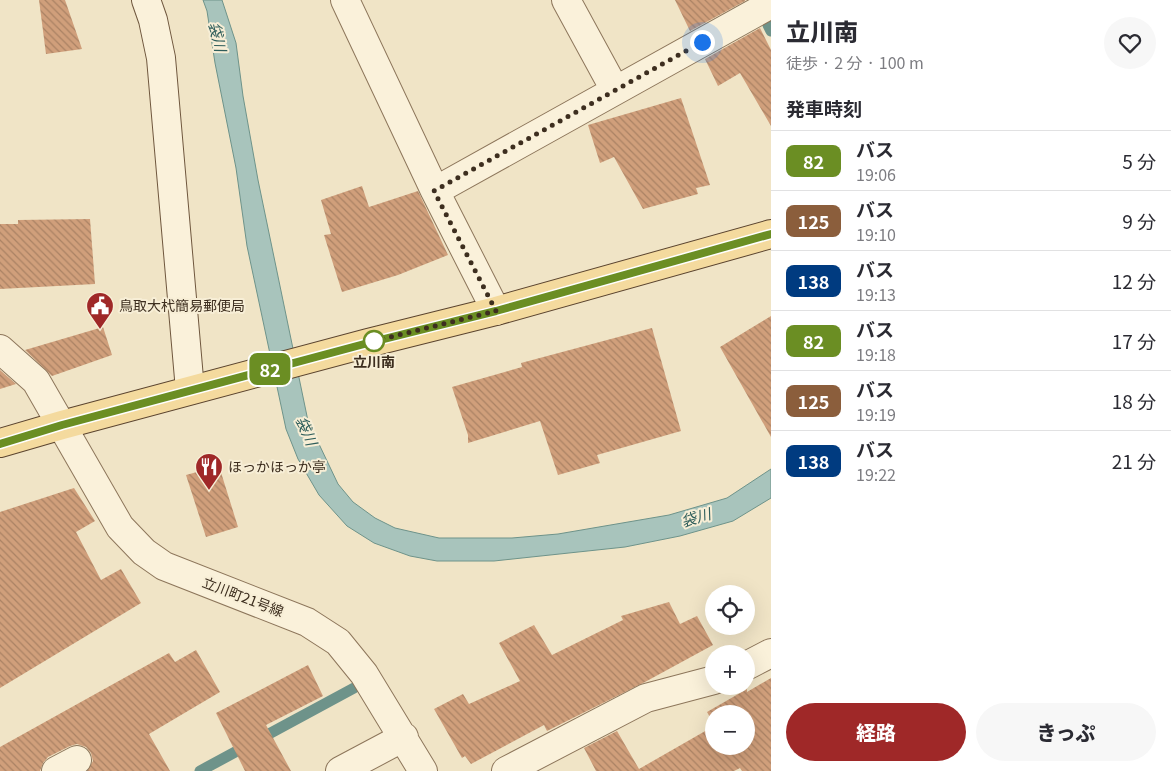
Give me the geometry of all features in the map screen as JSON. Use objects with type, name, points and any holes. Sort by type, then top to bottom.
[{"type":"main road","points":[[0,444],[190,390],[496,311],[771,234]]},
{"type":"street","points":[[146,0],[153,20],[161,58],[190,390]]},
{"type":"street","points":[[346,0],[434,191],[496,311]]},
{"type":"street","points":[[566,0],[615,90]]},
{"type":"street","points":[[434,191],[771,4]]},
{"type":"street","name":"立川町21号線","points":[[0,349],[36,381],[120,527],[144,552],[164,566],[307,622],[338,642],[364,674],[423,771]]},
{"type":"street","points":[[755,661],[771,653]]},
{"type":"street","points":[[506,771],[646,698],[705,682]]},
{"type":"street","points":[[340,771],[404,737]]},
{"type":"water","name":"袋川","points":[[203,0],[222,0],[236,43],[258,180],[308,421],[338,484],[353,502],[375,518],[395,528],[439,538],[512,538],[558,534],[669,515],[727,498],[771,469],[771,498],[733,521],[680,536],[625,547],[494,561],[437,561],[410,556],[374,543],[347,526],[319,495],[298,459],[286,429],[247,246],[236,168],[215,63],[207,11]]},
{"type":"building","points":[[39,0],[65,0],[82,49],[46,54]]},
{"type":"building","points":[[675,0],[745,0],[745,1],[690,31]]},
{"type":"building","points":[[760,28],[771,50],[771,126],[740,73],[718,86],[705,59]]},
{"type":"building","points":[[681,98],[710,185],[696,188],[698,194],[643,209],[614,157],[600,163],[588,125]]},
{"type":"building","points":[[362,186],[369,207],[418,191],[448,255],[398,275],[342,292],[324,235],[331,234],[321,200]]},
{"type":"building","points":[[90,219],[95,284],[0,289],[0,224],[18,224],[18,220]]},
{"type":"building","points":[[771,316],[771,437],[720,347]]},
{"type":"building","points":[[103,327],[112,355],[52,376],[25,350]]},
{"type":"building","points":[[652,328],[681,431],[597,455],[600,463],[558,475],[540,421],[468,443],[468,435],[452,387],[522,367],[521,363]]},
{"type":"building","points":[[0,370],[16,384],[0,389]]},
{"type":"building","points":[[219,466],[238,527],[206,537],[186,475]]},
{"type":"building","points":[[74,488],[95,521],[76,532],[101,580],[121,569],[141,603],[0,688],[0,512]]},
{"type":"building","points":[[669,602],[680,624],[697,616],[705,630],[705,635],[707,635],[713,645],[705,645],[705,649],[547,731],[544,725],[471,764],[465,756],[462,758],[434,709],[463,694],[469,704],[520,681],[499,643],[534,625],[552,655],[623,620],[621,616]]},
{"type":"building","points":[[196,650],[220,692],[149,734],[170,771],[87,771],[93,761],[91,753],[86,747],[77,744],[48,757],[40,771],[0,771],[0,747],[169,653],[175,662]]},
{"type":"building","points":[[308,665],[323,696],[266,725],[291,771],[245,771],[216,713]]},
{"type":"building","points":[[771,678],[771,771],[742,771],[740,768],[734,771],[596,771],[584,748],[617,731],[639,769],[705,731],[705,755],[755,755],[755,705],[719,705],[737,695],[755,695],[755,687]]},
{"type":"waterway","points":[[768,25],[771,31]]},
{"type":"waterway","points":[[200,771],[354,688]]},
{"type":"bus line","name":"82","points":[[0,444],[62,425],[368,343],[496,311],[771,234]]},
{"type":"place","name":"鳥取大杙簡易郵便局","points":[[100,330]]},
{"type":"place","name":"立川南","points":[[374,341]]},
{"type":"place","name":"ほっかほっか亭","points":[[209,491]]},
{"type":"route","points":[[374,341],[496,311],[434,191],[702,42]]}]
